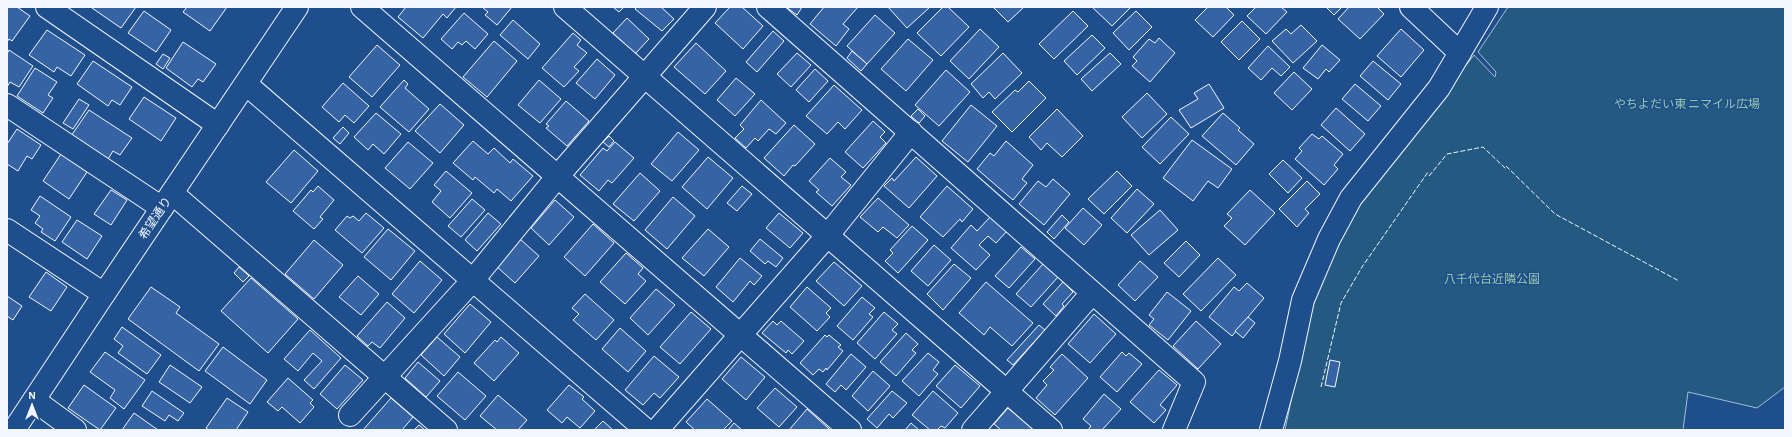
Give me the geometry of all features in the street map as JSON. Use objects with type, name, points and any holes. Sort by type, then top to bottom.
[{"type":"street","points":[[47,7],[218,125]]},
{"type":"street","points":[[362,7],[850,430]]},
{"type":"street","points":[[565,7],[644,78],[828,235],[1051,430]]},
{"type":"street","points":[[350,415],[473,280],[558,177],[706,7]]},
{"type":"street","points":[[768,7],[1194,382],[1174,430]]},
{"type":"street","points":[[1411,7],[1460,53]]},
{"type":"street","points":[[1271,430],[1290,361],[1303,300],[1329,239],[1351,198],[1439,88],[1487,7]]},
{"type":"street","name":"希望通り","points":[[14,430],[246,84],[290,10]]},
{"type":"street","points":[[246,84],[646,430]]},
{"type":"street","points":[[7,105],[167,200],[384,376],[446,430]]},
{"type":"street","points":[[657,430],[828,235],[911,132]]},
{"type":"street","points":[[7,230],[104,294]]},
{"type":"street","points":[[973,430],[1092,293]]},
{"type":"street","points":[[34,400],[75,430]]},
{"type":"green space","name":"八千代台近隣公園","points":[[1508,7],[1785,7],[1785,387],[1757,408],[1688,392],[1683,430],[1285,430],[1312,299],[1334,245],[1374,183],[1474,55],[1495,77],[1496,72],[1478,52]]},
{"type":"building","points":[[7,7],[17,7],[30,16],[12,41],[9,39],[7,42]]},
{"type":"building","points":[[136,7],[121,28],[92,8]]},
{"type":"building","points":[[187,7],[227,7],[210,31],[183,12]]},
{"type":"building","points":[[406,7],[456,7],[447,18],[443,14],[423,38],[398,17]]},
{"type":"building","points":[[482,7],[512,7],[497,25],[485,15],[488,12]]},
{"type":"building","points":[[613,7],[624,7],[619,12]]},
{"type":"building","points":[[637,7],[661,7],[674,19],[662,31],[635,9]]},
{"type":"building","points":[[730,7],[742,7],[763,26],[743,49],[715,23]]},
{"type":"building","points":[[786,7],[802,7],[797,15]]},
{"type":"building","points":[[824,7],[858,7],[843,24],[849,29],[836,46],[810,24]]},
{"type":"building","points":[[888,7],[930,7],[907,28]]},
{"type":"building","points":[[943,7],[948,7],[969,27],[941,56],[917,33]]},
{"type":"building","points":[[993,7],[1024,7],[1008,22]]},
{"type":"building","points":[[1092,7],[1131,7],[1112,26]]},
{"type":"building","points":[[1208,7],[1226,7],[1234,15],[1213,37],[1195,20]]},
{"type":"building","points":[[1256,7],[1281,7],[1287,12],[1266,34],[1247,16]]},
{"type":"building","points":[[1326,7],[1342,7],[1334,15]]},
{"type":"building","points":[[1349,7],[1377,7],[1384,14],[1360,39],[1338,19]]},
{"type":"building","points":[[144,11],[171,30],[156,52],[128,33]]},
{"type":"building","points":[[1073,11],[1088,26],[1054,59],[1039,44]]},
{"type":"building","points":[[1136,11],[1152,27],[1129,50],[1113,33]]},
{"type":"building","points":[[464,13],[488,34],[475,49],[466,41],[462,45],[458,42],[452,49],[441,39]]},
{"type":"building","points":[[875,15],[895,33],[867,64],[847,46]]},
{"type":"building","points":[[627,18],[649,39],[635,54],[613,33]]},
{"type":"building","points":[[513,20],[540,44],[528,59],[500,35]]},
{"type":"building","points":[[1242,21],[1260,39],[1239,60],[1221,42]]},
{"type":"building","points":[[1301,25],[1317,41],[1293,63],[1272,41],[1286,29],[1291,34]]},
{"type":"building","points":[[980,29],[999,47],[969,79],[950,61]]},
{"type":"building","points":[[1401,29],[1424,50],[1401,77],[1377,56]]},
{"type":"building","points":[[47,30],[85,55],[71,76],[57,67],[54,72],[29,55]]},
{"type":"building","points":[[773,31],[784,41],[757,72],[746,62]]},
{"type":"building","points":[[573,33],[581,40],[577,45],[587,53],[574,67],[579,71],[564,87],[542,68]]},
{"type":"building","points":[[1092,35],[1105,48],[1077,75],[1064,61]]},
{"type":"building","points":[[1159,38],[1175,53],[1150,82],[1132,66],[1137,61],[1133,57],[1149,39],[1155,43]]},
{"type":"building","points":[[908,39],[933,60],[906,91],[881,69]]},
{"type":"building","points":[[494,41],[517,61],[487,97],[463,77]]},
{"type":"building","points":[[183,42],[216,64],[203,82],[198,79],[192,87],[166,68]]},
{"type":"building","points":[[696,43],[726,71],[705,94],[674,67]]},
{"type":"building","points":[[377,45],[400,65],[372,97],[349,77]]},
{"type":"building","points":[[1322,45],[1340,60],[1329,72],[1326,69],[1318,79],[1303,68]]},
{"type":"building","points":[[1268,46],[1290,67],[1281,76],[1272,68],[1261,80],[1248,68]]},
{"type":"building","points":[[9,50],[33,66],[19,87],[10,82],[7,87],[7,54]]},
{"type":"building","points":[[852,51],[867,64],[861,71],[847,58]]},
{"type":"building","points":[[797,53],[811,65],[791,87],[777,74]]},
{"type":"building","points":[[1003,53],[1022,73],[995,99],[989,92],[983,98],[971,84]]},
{"type":"building","points":[[1110,53],[1121,64],[1092,91],[1081,79]]},
{"type":"building","points":[[163,54],[170,58],[163,69],[156,64]]},
{"type":"building","points":[[597,59],[615,75],[595,99],[576,83]]},
{"type":"building","points":[[93,61],[132,87],[120,105],[112,100],[108,106],[77,84]]},
{"type":"building","points":[[1373,61],[1401,84],[1388,100],[1360,76]]},
{"type":"building","points":[[35,68],[57,82],[48,95],[53,98],[43,113],[17,96]]},
{"type":"building","points":[[815,69],[828,81],[809,102],[796,90]]},
{"type":"building","points":[[946,70],[970,92],[939,126],[915,105]]},
{"type":"building","points":[[1294,72],[1312,89],[1292,110],[1274,93]]},
{"type":"building","points":[[736,78],[755,94],[735,116],[717,100]]},
{"type":"building","points":[[404,80],[408,84],[405,88],[429,109],[409,132],[380,107]]},
{"type":"building","points":[[539,80],[561,99],[540,123],[518,105]]},
{"type":"building","points":[[1029,81],[1046,98],[1012,132],[992,112],[1015,90],[1018,92]]},
{"type":"building","points":[[343,83],[369,106],[354,123],[345,115],[339,122],[322,107]]},
{"type":"building","points":[[1209,84],[1224,108],[1191,128],[1179,110],[1198,99],[1194,93]]},
{"type":"building","points":[[1355,84],[1381,106],[1368,121],[1342,99]]},
{"type":"building","points":[[834,85],[862,110],[845,129],[838,122],[827,134],[806,116]]},
{"type":"building","points":[[1147,93],[1167,114],[1142,138],[1122,117]]},
{"type":"building","points":[[144,97],[176,118],[161,141],[129,119]]},
{"type":"building","points":[[79,99],[89,105],[73,129],[63,123]]},
{"type":"building","points":[[761,100],[786,123],[776,134],[769,129],[758,141],[755,138],[746,148],[735,138],[744,129],[740,125]]},
{"type":"building","points":[[566,101],[589,121],[567,146],[546,128],[549,126],[546,124]]},
{"type":"building","points":[[440,104],[464,125],[440,153],[415,131]]},
{"type":"building","points":[[971,105],[997,126],[968,162],[942,141]]},
{"type":"building","points":[[1336,108],[1365,134],[1350,151],[1321,125]]},
{"type":"building","points":[[918,109],[925,116],[919,123],[911,116]]},
{"type":"building","points":[[1057,109],[1083,136],[1062,157],[1047,143],[1041,150],[1029,137]]},
{"type":"building","points":[[89,110],[132,138],[120,155],[113,151],[108,159],[71,136]]},
{"type":"building","points":[[376,113],[401,134],[384,154],[373,144],[368,150],[354,137]]},
{"type":"building","points":[[1223,113],[1240,128],[1238,130],[1254,144],[1236,165],[1202,136]]},
{"type":"building","points":[[1171,117],[1189,134],[1160,164],[1142,147]]},
{"type":"building","points":[[873,121],[885,132],[880,137],[886,143],[863,168],[845,152]]},
{"type":"building","points":[[794,125],[815,144],[784,176],[764,158]]},
{"type":"building","points":[[343,127],[349,133],[340,144],[333,138]]},
{"type":"building","points":[[17,129],[41,145],[32,159],[27,156],[18,171],[7,164],[7,144]]},
{"type":"building","points":[[678,132],[699,150],[672,181],[651,164]]},
{"type":"building","points":[[1312,134],[1319,139],[1322,136],[1343,154],[1334,165],[1338,169],[1324,185],[1295,159],[1302,151],[1299,148]]},
{"type":"building","points":[[609,136],[614,141],[609,147],[603,142]]},
{"type":"building","points":[[1192,140],[1232,169],[1218,188],[1208,181],[1193,201],[1163,178]]},
{"type":"building","points":[[473,141],[488,154],[494,148],[510,163],[513,159],[533,176],[511,201],[497,189],[494,193],[475,177],[473,180],[453,163]]},
{"type":"building","points":[[1006,141],[1033,165],[1022,179],[1027,183],[1013,200],[977,169],[990,153],[994,156]]},
{"type":"building","points":[[408,142],[433,163],[410,189],[385,168]]},
{"type":"building","points":[[615,142],[634,158],[612,183],[608,180],[599,191],[580,175],[603,148],[607,151]]},
{"type":"building","points":[[294,150],[318,171],[291,203],[266,182]]},
{"type":"building","points":[[61,154],[87,172],[69,199],[43,181]]},
{"type":"building","points":[[708,157],[733,178],[707,209],[682,187]]},
{"type":"building","points":[[916,157],[937,176],[909,208],[884,186],[892,178],[894,181]]},
{"type":"building","points":[[830,158],[846,172],[841,177],[851,185],[832,206],[816,192],[819,190],[809,181]]},
{"type":"building","points":[[1283,160],[1302,178],[1288,193],[1269,174]]},
{"type":"building","points":[[446,171],[472,193],[450,218],[432,202],[441,191],[434,185]]},
{"type":"building","points":[[1117,171],[1132,186],[1104,214],[1088,199]]},
{"type":"building","points":[[640,173],[660,191],[634,221],[613,204]]},
{"type":"building","points":[[1053,179],[1070,194],[1044,225],[1019,204],[1038,181],[1046,187]]},
{"type":"building","points":[[1307,181],[1320,194],[1305,209],[1309,213],[1297,227],[1279,209]]},
{"type":"building","points":[[318,186],[334,200],[320,217],[323,219],[314,229],[293,211],[311,190],[313,192]]},
{"type":"building","points":[[742,186],[752,194],[737,211],[727,203]]},
{"type":"building","points":[[947,186],[973,209],[962,222],[960,219],[943,237],[920,217]]},
{"type":"building","points":[[1137,189],[1154,204],[1127,233],[1111,218]]},
{"type":"building","points":[[111,190],[127,200],[111,225],[94,214]]},
{"type":"building","points":[[1250,190],[1275,213],[1245,245],[1224,226],[1232,218],[1227,214]]},
{"type":"building","points":[[40,196],[71,217],[55,241],[41,232],[43,229],[35,223],[40,216],[31,210]]},
{"type":"building","points":[[673,197],[695,216],[667,249],[645,230]]},
{"type":"building","points":[[878,198],[909,225],[897,238],[883,227],[878,232],[860,217]]},
{"type":"building","points":[[472,199],[485,210],[461,237],[448,226]]},
{"type":"building","points":[[555,200],[574,217],[549,245],[531,228]]},
{"type":"building","points":[[1083,208],[1102,225],[1084,245],[1065,228]]},
{"type":"building","points":[[1160,210],[1178,230],[1149,255],[1131,235]]},
{"type":"building","points":[[366,213],[384,228],[362,253],[335,230],[347,216],[350,218],[353,216],[359,221]]},
{"type":"building","points":[[488,213],[501,224],[477,251],[465,240]]},
{"type":"building","points":[[779,213],[803,233],[790,248],[766,228]]},
{"type":"building","points":[[1062,215],[1069,222],[1054,239],[1047,232]]},
{"type":"building","points":[[991,216],[1007,231],[996,243],[988,236],[979,245],[990,255],[976,270],[951,248],[971,225],[977,231]]},
{"type":"building","points":[[77,220],[102,236],[87,259],[62,242]]},
{"type":"building","points":[[593,224],[614,243],[585,276],[564,257]]},
{"type":"building","points":[[912,226],[928,240],[898,273],[885,261],[893,253],[890,250]]},
{"type":"building","points":[[388,229],[415,251],[391,280],[364,257]]},
{"type":"building","points":[[708,229],[729,247],[704,276],[682,258]]},
{"type":"building","points":[[520,239],[539,256],[515,283],[496,266]]},
{"type":"building","points":[[760,239],[783,258],[776,267],[768,261],[765,264],[750,251]]},
{"type":"building","points":[[314,240],[343,265],[314,299],[285,274]]},
{"type":"building","points":[[1186,241],[1200,255],[1179,277],[1164,263]]},
{"type":"building","points":[[934,245],[951,260],[928,286],[911,271]]},
{"type":"building","points":[[1021,247],[1035,259],[1009,288],[995,276]]},
{"type":"building","points":[[626,253],[643,268],[638,274],[646,281],[625,304],[600,282]]},
{"type":"building","points":[[740,258],[762,276],[754,285],[750,281],[733,302],[716,287]]},
{"type":"building","points":[[1218,258],[1236,275],[1201,311],[1183,294]]},
{"type":"building","points":[[420,261],[442,280],[414,313],[392,294]]},
{"type":"building","points":[[1140,261],[1158,277],[1135,301],[1118,285]]},
{"type":"building","points":[[834,262],[862,286],[844,306],[816,281]]},
{"type":"building","points":[[954,264],[971,278],[943,310],[927,294]]},
{"type":"building","points":[[1043,264],[1058,277],[1031,307],[1016,294]]},
{"type":"building","points":[[239,267],[249,276],[243,282],[234,273]]},
{"type":"building","points":[[46,272],[67,287],[51,311],[29,297]]},
{"type":"building","points":[[358,276],[379,294],[361,315],[339,297]]},
{"type":"building","points":[[251,278],[298,319],[268,353],[221,311]]},
{"type":"building","points":[[986,282],[1033,323],[1012,346],[990,327],[984,335],[959,313]]},
{"type":"building","points":[[1063,282],[1073,292],[1062,304],[1064,306],[1056,316],[1043,304]]},
{"type":"building","points":[[1247,283],[1264,298],[1232,336],[1209,317],[1234,287],[1239,291]]},
{"type":"building","points":[[151,287],[180,307],[176,313],[219,344],[199,371],[128,319]]},
{"type":"building","points":[[807,287],[831,308],[826,313],[830,317],[817,331],[790,307]]},
{"type":"building","points":[[656,289],[675,305],[648,335],[630,318]]},
{"type":"building","points":[[1167,292],[1191,311],[1168,340],[1149,325],[1154,319],[1149,315]]},
{"type":"building","points":[[585,294],[614,320],[596,340],[573,320],[579,314],[572,308]]},
{"type":"building","points":[[7,296],[22,306],[13,320],[7,316]]},
{"type":"building","points":[[862,297],[875,308],[869,314],[873,317],[853,340],[837,326]]},
{"type":"building","points":[[387,302],[405,318],[380,348],[372,342],[368,346],[357,336]]},
{"type":"building","points":[[470,304],[491,322],[465,353],[444,334]]},
{"type":"building","points":[[691,312],[711,329],[680,364],[660,347]]},
{"type":"building","points":[[884,312],[898,324],[892,330],[897,334],[875,359],[857,343]]},
{"type":"building","points":[[1094,314],[1116,334],[1090,363],[1068,344]]},
{"type":"building","points":[[1248,317],[1255,323],[1243,338],[1235,331]]},
{"type":"building","points":[[773,321],[777,325],[781,321],[804,341],[792,354],[788,350],[786,353],[762,333]]},
{"type":"building","points":[[1196,321],[1221,344],[1198,369],[1173,346]]},
{"type":"building","points":[[1039,325],[1045,330],[1013,365],[1007,360]]},
{"type":"building","points":[[122,327],[161,355],[147,374],[118,353],[123,346],[114,339]]},
{"type":"building","points":[[620,328],[646,351],[628,372],[602,349]]},
{"type":"building","points":[[310,330],[341,358],[314,389],[304,380],[322,361],[313,353],[298,371],[284,359]]},
{"type":"building","points":[[906,333],[918,344],[912,350],[916,353],[896,376],[880,362]]},
{"type":"building","points":[[825,335],[827,337],[829,335],[841,345],[838,347],[843,351],[827,370],[826,368],[823,372],[819,369],[813,375],[800,363]]},
{"type":"building","points":[[437,337],[460,357],[444,376],[421,355]]},
{"type":"building","points":[[501,337],[519,353],[494,381],[474,363],[495,340],[497,342]]},
{"type":"building","points":[[223,347],[267,380],[250,404],[205,371]]},
{"type":"building","points":[[105,352],[145,380],[124,409],[110,398],[115,390],[90,372]]},
{"type":"building","points":[[1122,352],[1126,356],[1129,353],[1142,364],[1117,392],[1100,377]]},
{"type":"building","points":[[928,353],[939,362],[933,370],[938,374],[919,396],[902,381]]},
{"type":"building","points":[[851,354],[866,367],[846,390],[841,385],[835,392],[826,384]]},
{"type":"building","points":[[1062,354],[1088,378],[1055,415],[1036,398],[1047,385],[1043,381],[1054,370],[1050,367]]},
{"type":"building","points":[[654,356],[679,377],[660,398],[654,393],[643,405],[625,390]]},
{"type":"building","points":[[741,357],[765,377],[746,400],[722,379]]},
{"type":"building","points":[[1330,360],[1340,362],[1335,387],[1325,385]]},
{"type":"building","points":[[418,362],[440,381],[426,397],[405,378]]},
{"type":"building","points":[[170,365],[202,387],[190,403],[159,382]]},
{"type":"building","points":[[345,365],[363,380],[337,409],[320,394]]},
{"type":"building","points":[[955,365],[980,386],[961,408],[936,386]]},
{"type":"building","points":[[1159,370],[1177,385],[1160,405],[1166,410],[1154,423],[1130,402]]},
{"type":"building","points":[[873,371],[890,386],[868,411],[852,396]]},
{"type":"building","points":[[458,372],[486,396],[465,420],[437,396]]},
{"type":"building","points":[[288,378],[313,400],[310,403],[314,407],[300,423],[282,407],[278,411],[267,402]]},
{"type":"building","points":[[84,385],[116,408],[100,430],[68,408]]},
{"type":"building","points":[[569,385],[584,397],[582,399],[595,411],[580,428],[567,417],[562,423],[547,410]]},
{"type":"building","points":[[775,388],[797,407],[779,427],[757,408]]},
{"type":"building","points":[[152,391],[184,413],[178,421],[169,415],[165,421],[142,406]]},
{"type":"building","points":[[892,391],[907,403],[893,418],[889,414],[877,428],[867,419]]},
{"type":"building","points":[[933,391],[958,413],[945,428],[941,426],[937,430],[930,430],[912,415]]},
{"type":"building","points":[[1104,394],[1121,409],[1102,430],[1088,430],[1091,426],[1083,419]]},
{"type":"building","points":[[498,395],[527,420],[518,430],[497,430],[480,416]]},
{"type":"building","points":[[227,398],[248,412],[236,430],[209,430],[206,428]]},
{"type":"building","points":[[391,398],[413,417],[402,430],[363,430]]},
{"type":"building","points":[[707,399],[732,421],[723,430],[695,430],[686,422]]},
{"type":"building","points":[[1008,408],[1035,430],[1001,430],[994,424]]},
{"type":"building","points":[[807,409],[829,429],[789,430]]},
{"type":"building","points":[[134,413],[158,430],[122,430]]},
{"type":"building","points":[[603,421],[613,430],[594,430]]},
{"type":"building","points":[[734,423],[742,430],[728,430]]},
{"type":"building","points":[[911,423],[919,430],[905,430]]},
{"type":"building","points":[[419,425],[425,430],[414,430]]},
{"type":"fence","points":[[1429,176],[1447,154],[1483,147],[1506,169]]},
{"type":"fence","points":[[1506,166],[1555,214],[1679,281]]},
{"type":"fence","points":[[1321,387],[1341,303],[1362,267],[1428,172]]},
{"type":"park label","name":"やちよだい東 ニマイル広場","points":[[1687,104]]}]
